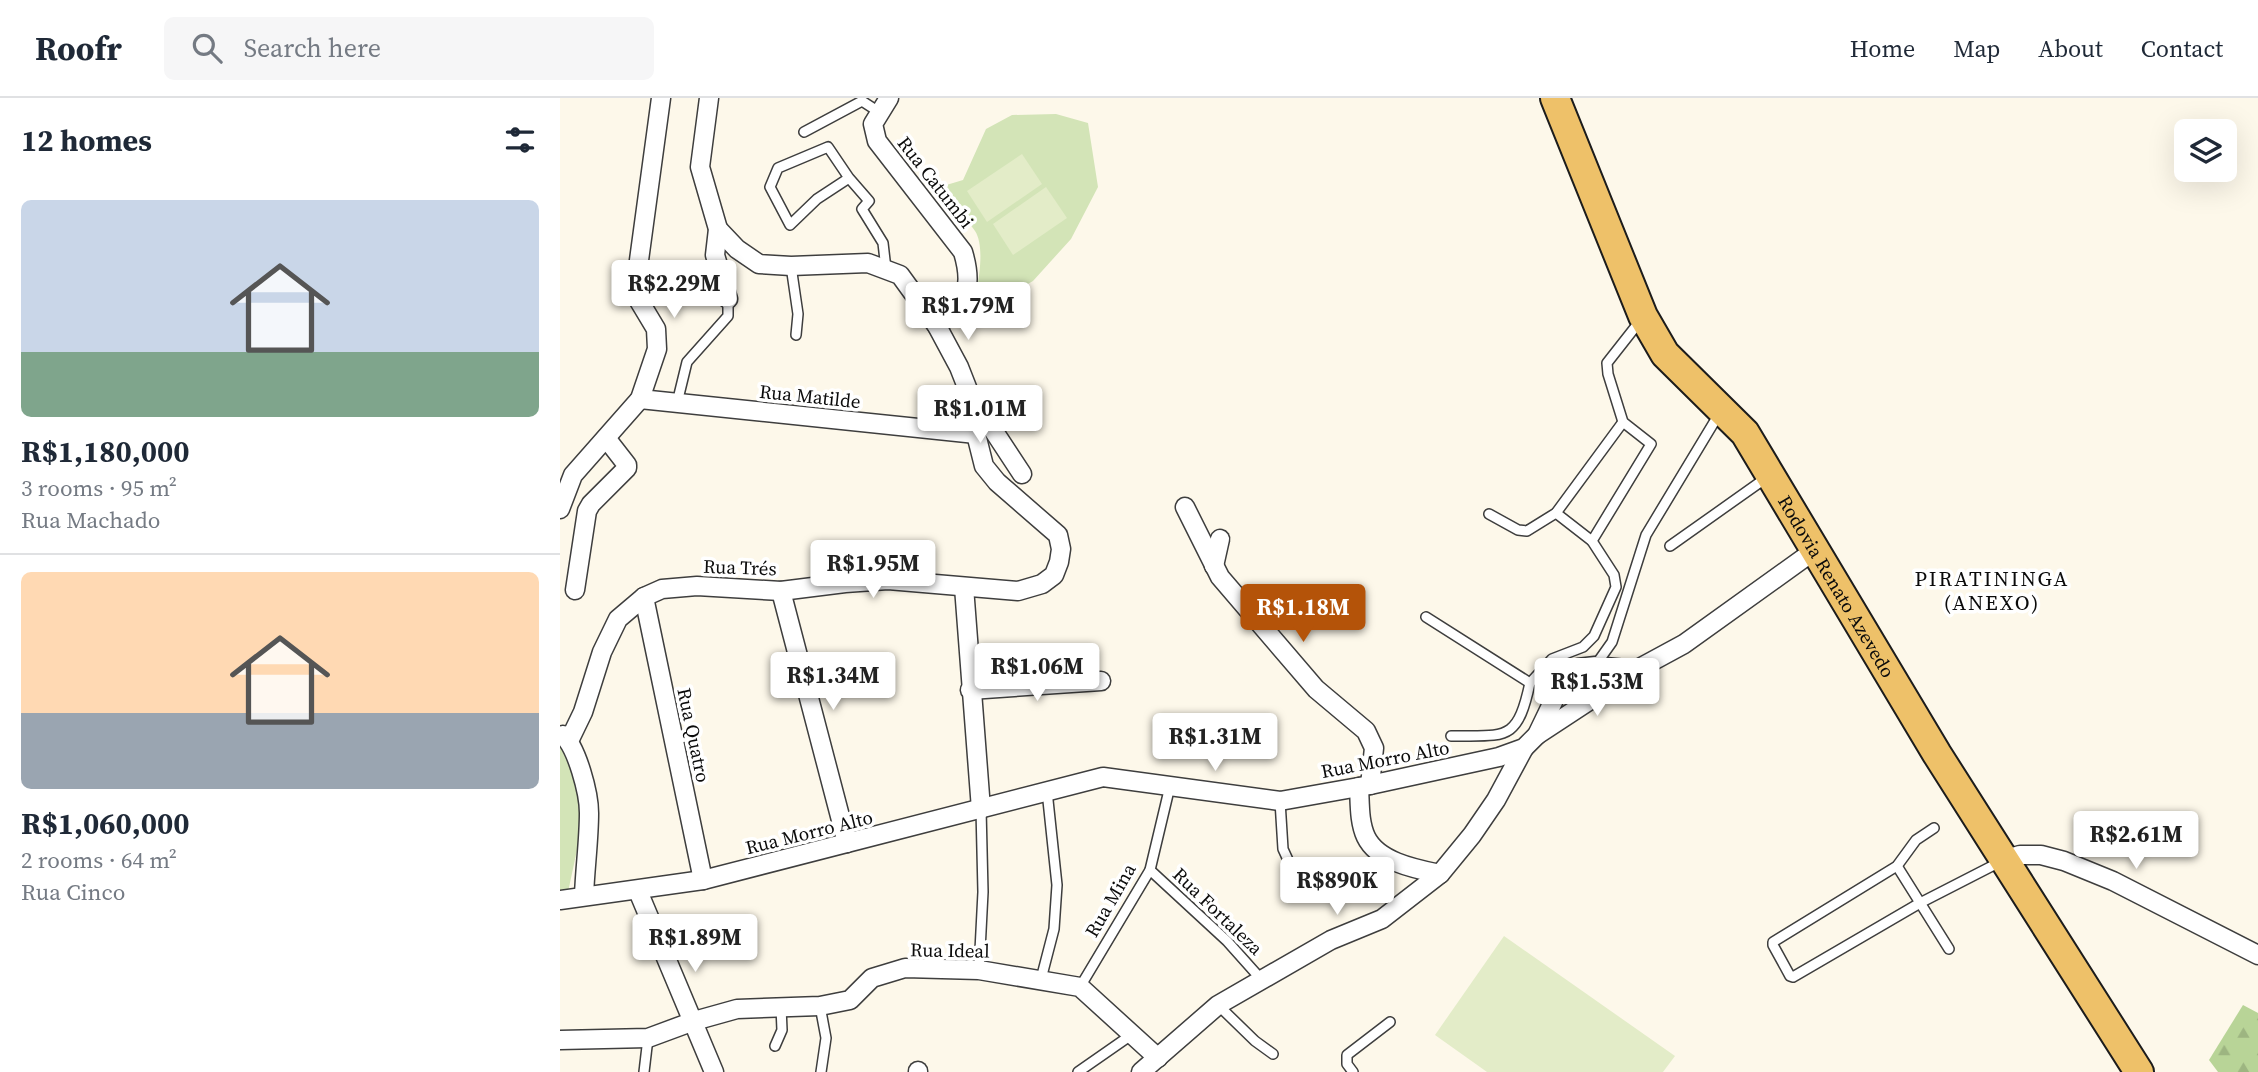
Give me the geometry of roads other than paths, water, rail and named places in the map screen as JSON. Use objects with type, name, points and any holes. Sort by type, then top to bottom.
[{"type":"main road","name":"Rodovia Renato Azevedo","points":[[1555,98],[1643,316],[1665,354],[1745,433],[2003,860],[2139,1072]]},
{"type":"street","points":[[560,509],[568,477],[640,399],[657,349],[656,329],[638,299],[638,275],[661,98]]},
{"type":"street","points":[[709,98],[700,167],[718,229],[715,255],[728,299]]},
{"type":"street","name":"Rua Catumbi","points":[[884,105],[873,124],[877,141],[963,252],[969,273],[966,295],[956,310],[937,326]]},
{"type":"street","points":[[718,229],[737,249],[759,264],[792,266],[868,262],[900,275],[937,326],[959,367],[970,395],[1022,474]]},
{"type":"street","points":[[970,395],[976,435]]},
{"type":"street","name":"Rua Matilde","points":[[640,399],[976,435]]},
{"type":"street","name":"Rua Trés","points":[[565,737],[583,712],[602,652],[618,620],[644,597],[662,589],[697,586],[781,591],[888,580],[1018,591],[1042,584],[1054,575],[1061,549],[1058,534],[997,482],[984,466],[976,435]]},
{"type":"street","points":[[575,590],[587,511],[591,503],[627,468],[606,438]]},
{"type":"street","points":[[568,477],[591,503]]},
{"type":"street","points":[[1185,507],[1220,577],[1316,689],[1366,731],[1374,748],[1364,786],[1361,818],[1367,840],[1391,861],[1440,874]]},
{"type":"street","points":[[1214,566],[1220,538]]},
{"type":"street","points":[[1537,734],[1636,670],[1684,644],[1815,550]]},
{"type":"street","points":[[964,587],[981,809]]},
{"type":"street","points":[[781,591],[847,843]]},
{"type":"street","name":"Rua Quatro","points":[[644,597],[703,880]]},
{"type":"street","name":"Rua Morro Alto","points":[[560,900],[703,880],[1103,777],[1280,801],[1364,786],[1499,757],[1524,748],[1537,734],[1564,679],[1578,668],[1595,666],[1636,670]]},
{"type":"street","points":[[970,690],[1101,681]]},
{"type":"street","points":[[565,737],[580,770],[589,810],[584,896]]},
{"type":"street","points":[[1141,1072],[1217,1005],[1260,978],[1331,940],[1382,919],[1440,874],[1496,800],[1524,748]]},
{"type":"street","points":[[2003,860],[2020,855],[2040,855],[2064,861],[2113,881],[2258,955]]},
{"type":"street","points":[[638,891],[715,1072]]},
{"type":"street","name":"Rua Ideal","points":[[560,1040],[648,1038],[737,1009],[820,1006],[850,1000],[872,978],[905,968],[979,970],[1080,986]]},
{"type":"street","points":[[1080,986],[1158,1058]]},
{"type":"lane","points":[[804,132],[862,101],[884,105]]},
{"type":"lane","points":[[849,178],[817,199],[790,225],[770,187],[778,168],[828,147],[869,201],[862,209],[883,243],[886,269]]},
{"type":"lane","points":[[792,266],[798,314],[796,335]]},
{"type":"lane","points":[[677,404],[687,362],[728,316],[728,299]]},
{"type":"lane","points":[[1592,541],[1651,444],[1623,422],[1607,363],[1643,316]]},
{"type":"lane","points":[[1595,666],[1612,642],[1646,535],[1721,410]]},
{"type":"lane","points":[[1489,514],[1518,530],[1527,531],[1556,513],[1623,422]]},
{"type":"lane","points":[[1670,546],[1771,475]]},
{"type":"lane","points":[[1451,736],[1503,735],[1517,725],[1524,711],[1530,683],[1552,659],[1583,647],[1594,636],[1616,587],[1614,575],[1592,541],[1556,513]]},
{"type":"lane","points":[[1426,617],[1530,683]]},
{"type":"lane","name":"Rua Mina","points":[[1080,986],[1150,870],[1170,786]]},
{"type":"lane","points":[[1041,979],[1054,929],[1057,885],[1047,792]]},
{"type":"lane","points":[[1280,801],[1283,849],[1305,897]]},
{"type":"lane","points":[[979,970],[983,892],[981,809]]},
{"type":"lane","points":[[1934,828],[1916,840],[1897,866],[1773,942],[1790,976],[1793,977],[1920,903],[2003,860]]},
{"type":"lane","points":[[1897,866],[1949,949]]},
{"type":"lane","name":"Rua Fortaleza","points":[[1150,870],[1227,941],[1260,978]]},
{"type":"lane","points":[[1217,1005],[1273,1054]]},
{"type":"lane","points":[[820,1006],[826,1038],[821,1072]]},
{"type":"lane","points":[[775,1046],[782,1030],[782,1007]]},
{"type":"lane","points":[[1353,1072],[1347,1064],[1347,1055],[1390,1022]]},
{"type":"lane","points":[[1078,1072],[1134,1033]]},
{"type":"lane","points":[[644,1072],[648,1038]]},
{"type":"lane","points":[[918,1072],[926,1072]]},
{"type":"district","name":"PIRATININGA (ANEXO)","points":[[1992,590]]}]
